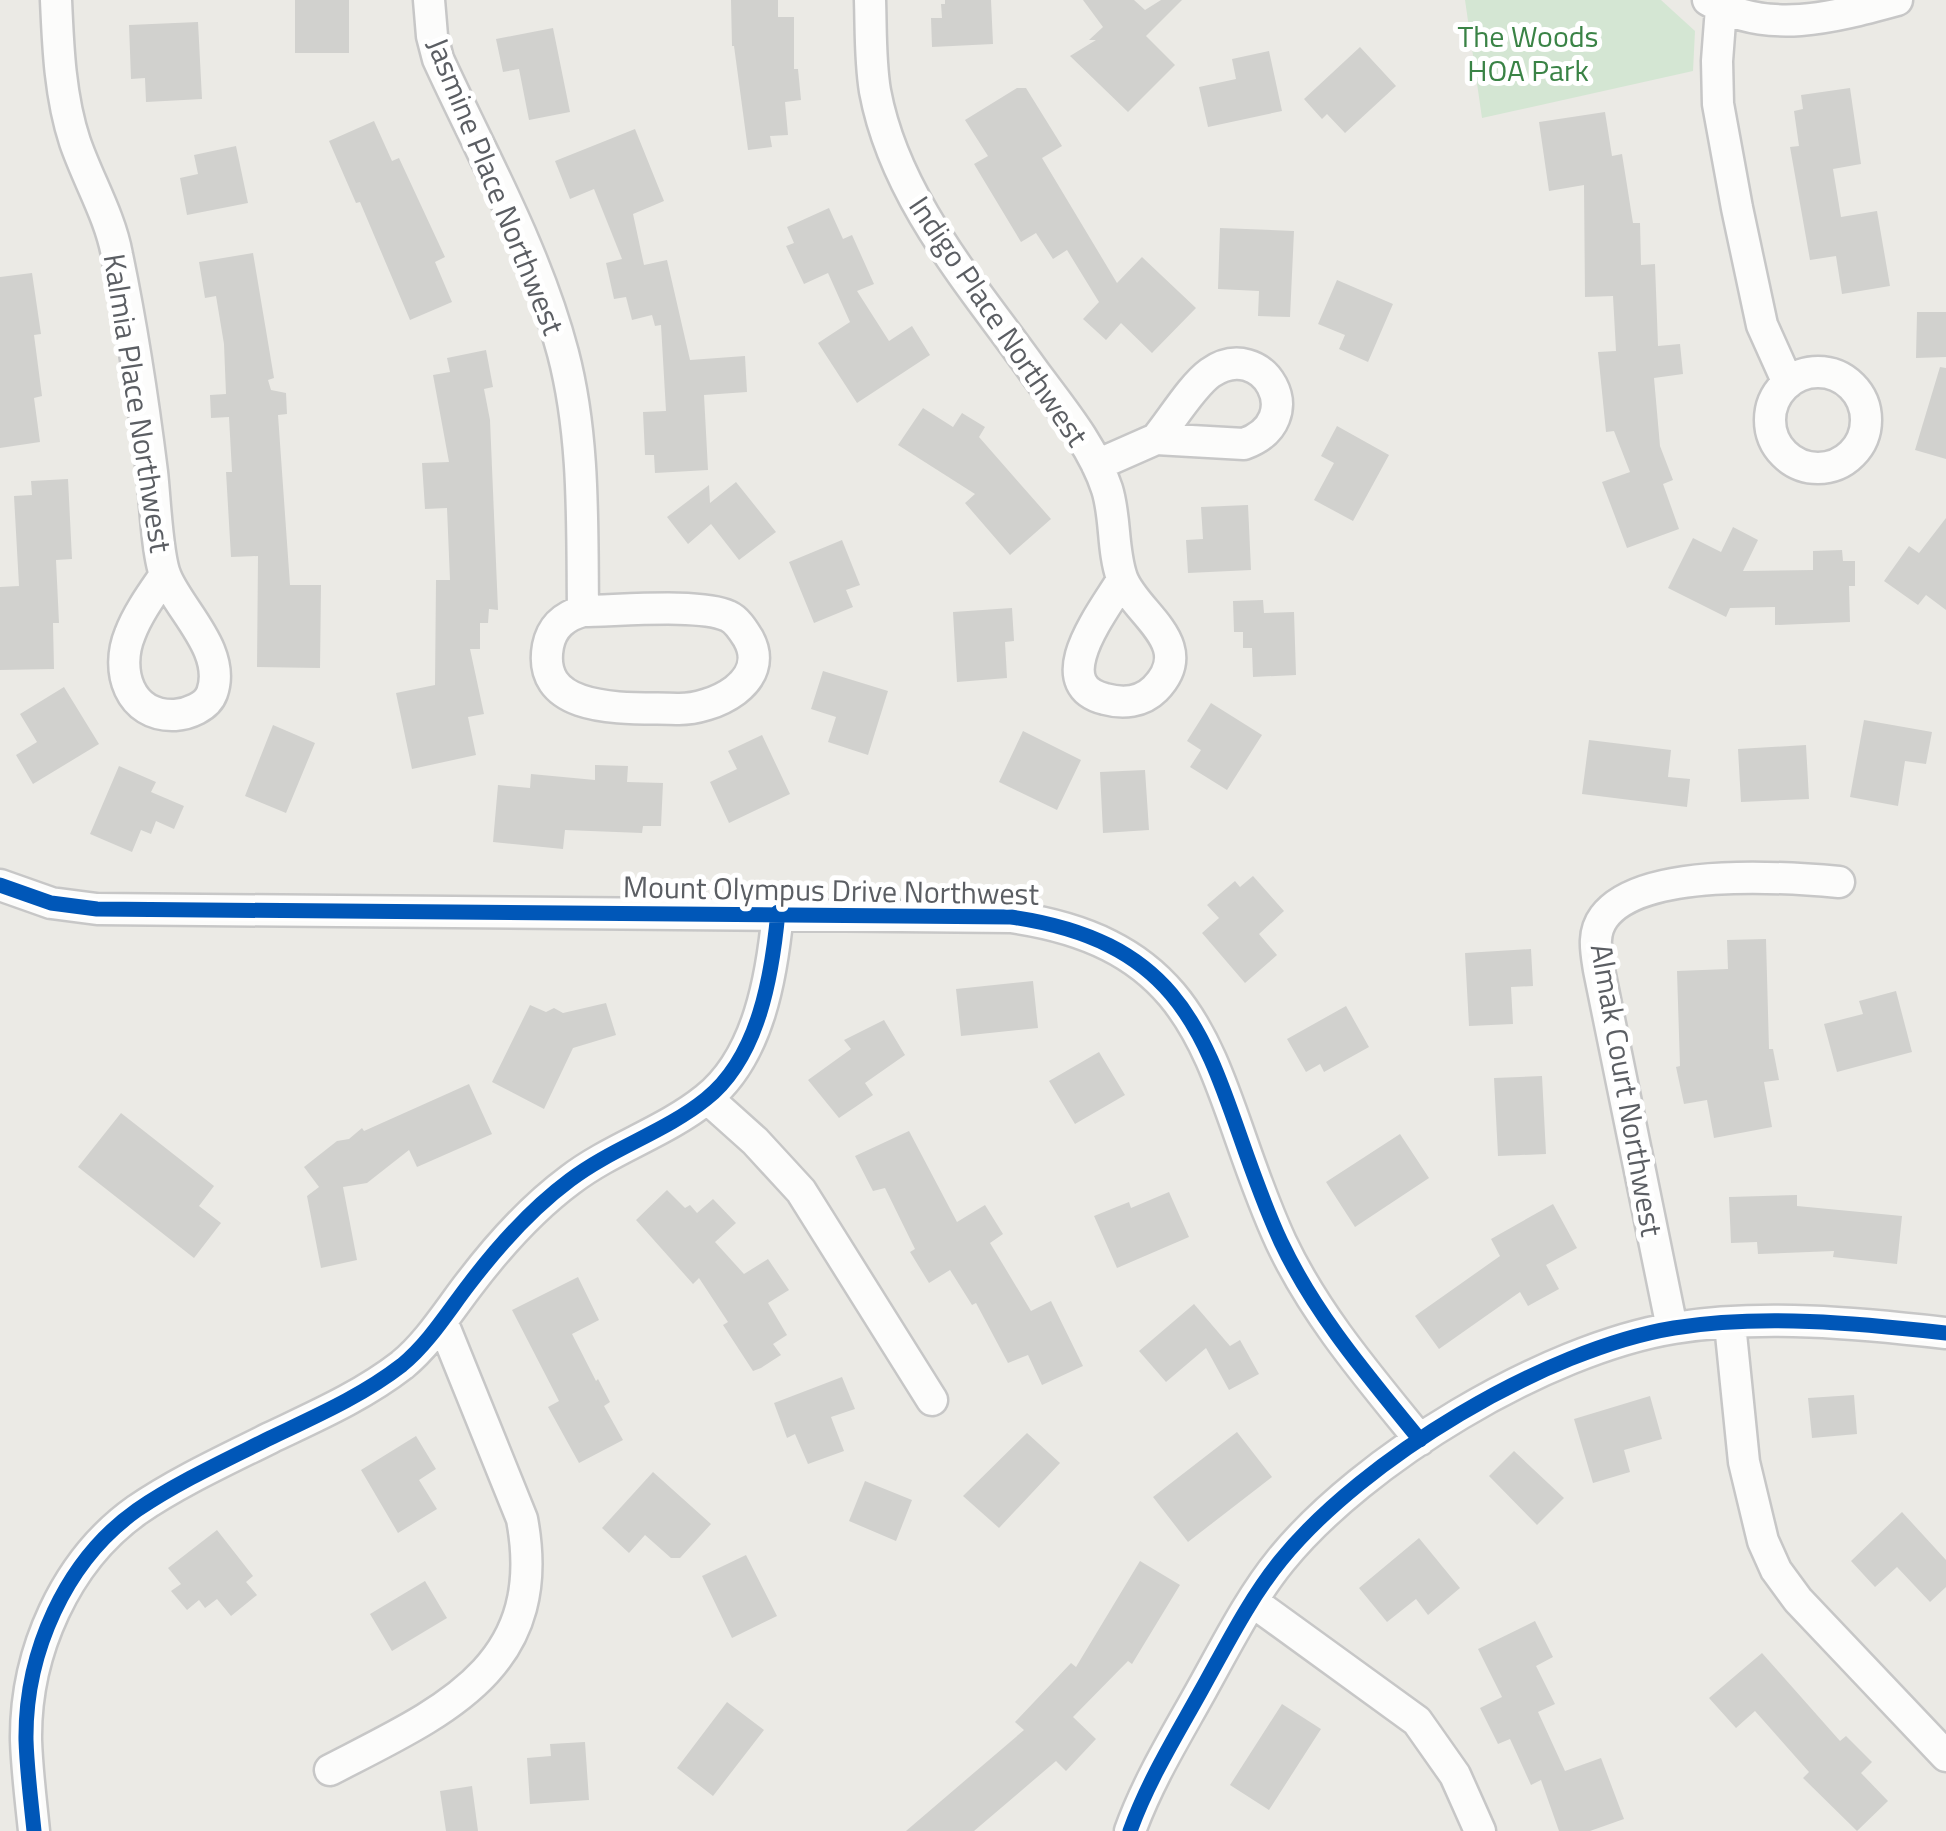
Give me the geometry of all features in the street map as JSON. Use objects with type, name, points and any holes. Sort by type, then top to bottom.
[{"type":"street","name":"Kalmia Place Northwest","points":[[56,0],[64,97],[74,137],[116,250],[151,462],[165,575]]},
{"type":"street","name":"Jasmine Place Northwest","points":[[429,0],[438,59],[512,216],[563,352],[582,475],[583,611]]},
{"type":"street","name":"Indigo Place Northwest","points":[[870,0],[875,90],[894,156],[932,228],[1097,465],[1114,512],[1122,580]]},
{"type":"street","points":[[1788,383],[1762,325],[1736,208],[1718,104],[1715,4],[1768,20],[1805,21],[1896,0]]},
{"type":"street","name":"Indigo Place Northwest","points":[[1097,465],[1156,439]]},
{"type":"street","points":[[583,611],[710,611],[731,617],[754,649],[753,667],[732,693],[698,709],[603,706],[580,701],[560,690],[551,679],[548,645],[566,615],[583,611]]},
{"type":"street","name":"Almak Court Northwest","points":[[1672,1328],[1599,970],[1597,931],[1604,916],[1616,906],[1652,889],[1719,878],[1839,882]]},
{"type":"street","name":"Mount Olympus Drive Northwest","points":[[0,884],[50,903],[96,908],[778,912],[1010,916],[1052,922],[1122,950],[1154,974],[1179,1003],[1204,1042],[1281,1242],[1332,1332],[1420,1440]]},
{"type":"street","points":[[34,1831],[26,1738],[29,1696],[48,1627],[80,1567],[134,1512],[166,1492],[337,1407],[405,1363],[499,1245],[570,1180],[708,1098],[733,1069],[761,1006],[778,912]]},
{"type":"street","points":[[708,1098],[800,1190],[932,1400]]},
{"type":"street","points":[[330,1770],[408,1730],[482,1680],[498,1660],[524,1608],[528,1548],[522,1519],[442,1321]]},
{"type":"street","points":[[1130,1831],[1144,1794],[1253,1602],[1280,1562],[1318,1519],[1363,1480],[1476,1404],[1596,1350],[1672,1328],[1814,1321],[1946,1333]]},
{"type":"street","points":[[1730,1324],[1744,1462],[1763,1542],[1776,1570],[1798,1600],[1946,1756]]},
{"type":"street","points":[[1253,1602],[1417,1721],[1455,1775],[1480,1831]]},
{"type":"green space","name":"The Woods HOA Park","points":[[1465,0],[1661,0],[1695,31],[1693,71],[1482,118]]},
{"type":"building","points":[[295,0],[349,0],[349,53],[295,53]]},
{"type":"building","points":[[731,0],[778,0],[778,17],[794,17],[794,69],[798,69],[801,100],[785,102],[788,135],[770,136],[772,147],[748,150],[732,46]]},
{"type":"building","points":[[945,0],[991,0],[993,44],[932,47],[931,18],[942,18],[941,4]]},
{"type":"building","points":[[1083,0],[1134,0],[1145,10],[1161,0],[1182,0],[1146,36],[1175,65],[1128,112],[1070,56],[1096,40],[1089,40],[1103,27]]},
{"type":"building","points":[[198,22],[202,99],[146,102],[145,78],[131,79],[129,25]]},
{"type":"building","points":[[553,28],[570,112],[529,120],[519,69],[503,72],[496,39]]},
{"type":"building","points":[[1360,47],[1396,86],[1345,133],[1327,114],[1322,119],[1304,99]]},
{"type":"building","points":[[1269,51],[1282,111],[1208,127],[1199,87],[1236,79],[1232,59]]},
{"type":"building","points":[[1017,88],[1026,88],[1062,146],[1042,158],[1117,283],[1142,257],[1196,308],[1152,353],[1121,323],[1106,340],[1083,319],[1099,302],[1067,250],[1053,259],[1036,233],[1021,242],[974,164],[988,156],[965,120]]},
{"type":"building","points":[[1850,88],[1861,164],[1833,169],[1841,217],[1877,211],[1890,286],[1842,294],[1836,256],[1810,260],[1790,147],[1799,146],[1794,111],[1803,109],[1801,95]]},
{"type":"building","points":[[1605,112],[1612,156],[1622,154],[1633,223],[1640,223],[1641,265],[1655,264],[1658,346],[1680,344],[1683,374],[1654,378],[1660,446],[1673,480],[1663,484],[1679,529],[1627,548],[1602,482],[1630,472],[1614,431],[1606,432],[1598,352],[1616,351],[1613,296],[1585,297],[1584,185],[1549,191],[1539,122]]},
{"type":"building","points":[[374,121],[392,161],[399,158],[445,257],[435,262],[452,302],[410,320],[360,202],[356,203],[329,141]]},
{"type":"building","points":[[635,129],[664,201],[633,214],[644,265],[667,260],[690,360],[745,356],[747,392],[704,395],[708,470],[655,473],[654,455],[645,455],[643,412],[666,411],[661,325],[655,326],[652,315],[632,320],[626,297],[614,299],[606,263],[622,259],[594,189],[570,199],[555,161]]},
{"type":"building","points":[[236,146],[248,203],[187,215],[180,178],[198,174],[194,155]]},
{"type":"building","points":[[829,208],[843,239],[852,235],[874,284],[857,291],[889,341],[912,326],[930,355],[857,403],[818,343],[850,322],[828,273],[804,284],[786,246],[794,243],[787,227]]},
{"type":"building","points":[[1220,228],[1294,231],[1290,317],[1258,316],[1259,291],[1218,289]]},
{"type":"building","points":[[253,253],[274,378],[268,380],[271,390],[286,393],[287,414],[278,415],[290,585],[321,585],[320,668],[257,667],[258,556],[231,557],[226,472],[232,472],[229,417],[211,418],[210,395],[226,394],[224,344],[216,296],[205,298],[199,262]]},
{"type":"building","points":[[32,273],[41,334],[34,335],[42,396],[34,398],[40,442],[0,448],[0,277]]},
{"type":"building","points":[[1337,280],[1393,304],[1368,362],[1339,349],[1345,335],[1318,324]]},
{"type":"building","points":[[1917,312],[1946,312],[1946,357],[1916,358]]},
{"type":"building","points":[[486,350],[493,387],[484,389],[490,420],[498,610],[489,609],[488,623],[480,623],[480,649],[470,649],[484,714],[468,717],[476,755],[412,769],[396,693],[435,685],[436,580],[450,580],[447,508],[425,509],[422,463],[449,462],[433,375],[450,372],[447,358]]},
{"type":"building","points":[[1940,367],[1946,368],[1946,459],[1915,450]]},
{"type":"building","points":[[923,408],[953,427],[962,413],[985,427],[979,437],[1051,519],[1010,555],[965,503],[975,494],[898,445]]},
{"type":"building","points":[[1337,426],[1389,455],[1353,521],[1314,500],[1334,463],[1321,456]]},
{"type":"building","points":[[68,479],[72,559],[56,560],[59,623],[53,623],[54,669],[0,670],[0,587],[19,586],[14,496],[32,495],[31,481]]},
{"type":"building","points":[[736,482],[776,532],[739,560],[711,524],[688,544],[667,517],[709,485],[710,503]]},
{"type":"building","points":[[1248,505],[1251,570],[1188,573],[1186,540],[1203,539],[1201,507]]},
{"type":"building","points":[[1946,518],[1946,610],[1926,595],[1918,605],[1884,581],[1909,546],[1919,553]]},
{"type":"building","points":[[1733,527],[1758,540],[1743,571],[1813,570],[1813,551],[1842,550],[1843,561],[1855,561],[1855,586],[1849,586],[1850,622],[1775,625],[1775,607],[1730,608],[1726,617],[1668,588],[1693,538],[1721,552]]},
{"type":"building","points":[[842,540],[860,585],[846,590],[853,607],[814,623],[789,562]]},
{"type":"building","points":[[1263,600],[1264,613],[1294,612],[1296,675],[1253,677],[1252,648],[1243,648],[1243,632],[1234,632],[1233,601]]},
{"type":"building","points":[[1012,608],[1014,641],[1005,642],[1007,678],[957,682],[953,612]]},
{"type":"building","points":[[823,671],[888,691],[868,755],[828,742],[836,717],[811,709]]},
{"type":"building","points":[[64,687],[99,744],[33,784],[16,755],[37,742],[20,714]]},
{"type":"building","points":[[1211,703],[1262,735],[1227,790],[1190,767],[1201,750],[1187,741]]},
{"type":"building","points":[[1864,720],[1932,732],[1926,764],[1905,761],[1898,806],[1850,797]]},
{"type":"building","points":[[273,725],[315,743],[286,813],[245,796]]},
{"type":"building","points":[[1023,731],[1081,760],[1057,810],[999,782]]},
{"type":"building","points":[[762,735],[790,794],[729,823],[710,782],[737,769],[728,751]]},
{"type":"building","points":[[1589,740],[1671,750],[1668,777],[1690,779],[1687,807],[1582,794]]},
{"type":"building","points":[[1806,745],[1809,799],[1741,802],[1738,749]]},
{"type":"building","points":[[595,765],[628,766],[627,782],[663,783],[661,826],[643,826],[642,833],[565,830],[563,849],[493,842],[498,785],[530,788],[531,774],[595,780]]},
{"type":"building","points":[[119,766],[156,782],[151,792],[184,806],[174,829],[156,821],[151,834],[141,830],[132,852],[90,834]]},
{"type":"building","points":[[1145,770],[1149,830],[1103,833],[1100,772]]},
{"type":"building","points":[[1253,876],[1284,911],[1259,934],[1277,955],[1245,983],[1202,933],[1219,918],[1207,905],[1235,881],[1240,887]]},
{"type":"building","points":[[1766,939],[1769,1049],[1773,1049],[1779,1080],[1764,1082],[1772,1127],[1714,1138],[1707,1100],[1684,1104],[1676,1067],[1680,1066],[1677,971],[1728,969],[1727,940]]},
{"type":"building","points":[[1531,949],[1533,986],[1511,987],[1513,1024],[1469,1026],[1465,953]]},
{"type":"building","points":[[1033,981],[1038,1028],[961,1036],[956,989]]},
{"type":"building","points":[[1896,991],[1912,1052],[1837,1072],[1824,1024],[1863,1014],[1859,1001]]},
{"type":"building","points":[[606,1003],[616,1035],[573,1048],[544,1109],[492,1082],[530,1005],[546,1012],[554,1008],[563,1013]]},
{"type":"building","points":[[1346,1006],[1369,1047],[1324,1072],[1320,1064],[1306,1072],[1287,1039]]},
{"type":"building","points":[[884,1020],[905,1055],[865,1083],[873,1095],[839,1118],[808,1080],[851,1049],[844,1040]]},
{"type":"building","points":[[1099,1052],[1125,1095],[1075,1124],[1049,1081]]},
{"type":"building","points":[[1542,1076],[1546,1154],[1498,1156],[1494,1078]]},
{"type":"building","points":[[469,1084],[492,1134],[417,1167],[409,1150],[367,1183],[343,1187],[357,1260],[321,1268],[307,1196],[319,1187],[304,1167],[337,1141],[349,1139],[362,1128],[364,1131]]},
{"type":"building","points":[[121,1113],[214,1186],[199,1206],[221,1223],[194,1258],[78,1167]]},
{"type":"building","points":[[909,1131],[957,1222],[985,1205],[1003,1234],[990,1243],[1031,1311],[1051,1301],[1083,1366],[1042,1385],[1028,1355],[1008,1363],[976,1303],[972,1305],[950,1270],[929,1283],[910,1252],[915,1249],[885,1188],[873,1191],[855,1156]]},
{"type":"building","points":[[1400,1134],[1429,1178],[1355,1227],[1326,1182]]},
{"type":"building","points":[[667,1190],[685,1208],[690,1205],[697,1213],[713,1199],[736,1223],[715,1242],[744,1274],[768,1259],[789,1290],[768,1303],[787,1335],[773,1344],[781,1355],[761,1368],[753,1371],[699,1278],[693,1284],[636,1220]]},
{"type":"building","points":[[1169,1192],[1189,1237],[1117,1268],[1094,1216],[1129,1202],[1131,1208]]},
{"type":"building","points":[[1797,1195],[1797,1206],[1902,1216],[1897,1264],[1833,1257],[1834,1251],[1758,1254],[1757,1242],[1731,1243],[1729,1197]]},
{"type":"building","points":[[1553,1204],[1577,1248],[1546,1265],[1559,1289],[1528,1306],[1520,1292],[1439,1349],[1415,1316],[1500,1256],[1491,1239]]},
{"type":"building","points":[[578,1277],[599,1320],[572,1334],[610,1402],[604,1406],[623,1440],[579,1463],[548,1407],[559,1401],[512,1310]]},
{"type":"building","points":[[1194,1304],[1230,1346],[1240,1340],[1259,1374],[1229,1390],[1206,1348],[1166,1382],[1139,1351]]},
{"type":"building","points":[[842,1377],[855,1409],[831,1417],[844,1451],[808,1464],[795,1434],[787,1438],[774,1403]]},
{"type":"building","points":[[1854,1395],[1857,1434],[1812,1438],[1808,1398]]},
{"type":"building","points":[[1650,1396],[1662,1439],[1624,1450],[1630,1472],[1593,1483],[1574,1419]]},
{"type":"building","points":[[1237,1432],[1272,1477],[1188,1542],[1153,1497]]},
{"type":"building","points":[[1027,1433],[1060,1463],[999,1528],[963,1496]]},
{"type":"building","points":[[416,1436],[436,1469],[419,1480],[437,1509],[398,1533],[361,1470]]},
{"type":"building","points":[[1514,1451],[1564,1498],[1537,1525],[1489,1476]]},
{"type":"building","points":[[653,1472],[711,1524],[680,1558],[671,1558],[645,1535],[629,1553],[602,1528]]},
{"type":"building","points":[[865,1481],[912,1500],[896,1541],[849,1521]]},
{"type":"building","points":[[1902,1512],[1946,1560],[1946,1587],[1930,1602],[1897,1567],[1875,1587],[1851,1561]]},
{"type":"building","points":[[217,1530],[253,1576],[246,1582],[257,1595],[231,1616],[217,1599],[205,1608],[199,1600],[187,1610],[171,1591],[181,1584],[168,1568]]},
{"type":"building","points":[[1419,1538],[1460,1588],[1428,1615],[1416,1599],[1387,1622],[1359,1588]]},
{"type":"building","points":[[746,1555],[777,1616],[732,1638],[702,1576]]},
{"type":"building","points":[[1140,1561],[1180,1585],[1132,1664],[1128,1661],[1073,1717],[1096,1739],[1066,1771],[1056,1761],[974,1831],[906,1831],[1024,1730],[1015,1722],[1071,1663],[1076,1667]]},
{"type":"building","points":[[425,1581],[447,1618],[392,1651],[370,1614]]},
{"type":"building","points":[[1535,1621],[1553,1657],[1536,1666],[1555,1704],[1538,1712],[1565,1771],[1601,1758],[1624,1819],[1590,1831],[1559,1831],[1541,1780],[1531,1785],[1510,1739],[1498,1744],[1480,1708],[1502,1697],[1478,1649]]},
{"type":"building","points":[[1762,1653],[1840,1741],[1846,1736],[1872,1762],[1861,1773],[1888,1801],[1857,1831],[1803,1778],[1809,1772],[1755,1711],[1736,1728],[1709,1698]]},
{"type":"building","points":[[727,1702],[764,1730],[713,1796],[677,1768]]},
{"type":"building","points":[[1282,1704],[1321,1729],[1269,1810],[1230,1785]]},
{"type":"building","points":[[585,1742],[589,1800],[530,1804],[527,1758],[551,1756],[550,1744]]},
{"type":"building","points":[[472,1786],[478,1831],[446,1831],[440,1791]]},
{"type":"cycle path","points":[[0,885],[51,903],[97,909],[1011,917],[1080,933],[1131,958],[1169,991],[1197,1032],[1295,1269],[1344,1345],[1420,1440]]},
{"type":"cycle path","points":[[34,1831],[26,1740],[33,1675],[54,1612],[89,1555],[112,1531],[153,1500],[338,1405],[402,1365],[430,1337],[504,1241],[542,1203],[603,1158],[706,1099],[739,1061],[760,1013],[778,912]]},
{"type":"cycle path","points":[[1130,1831],[1154,1776],[1229,1639],[1281,1560],[1359,1484],[1460,1414],[1570,1359],[1623,1340],[1674,1328],[1775,1321],[1946,1333]]}]
